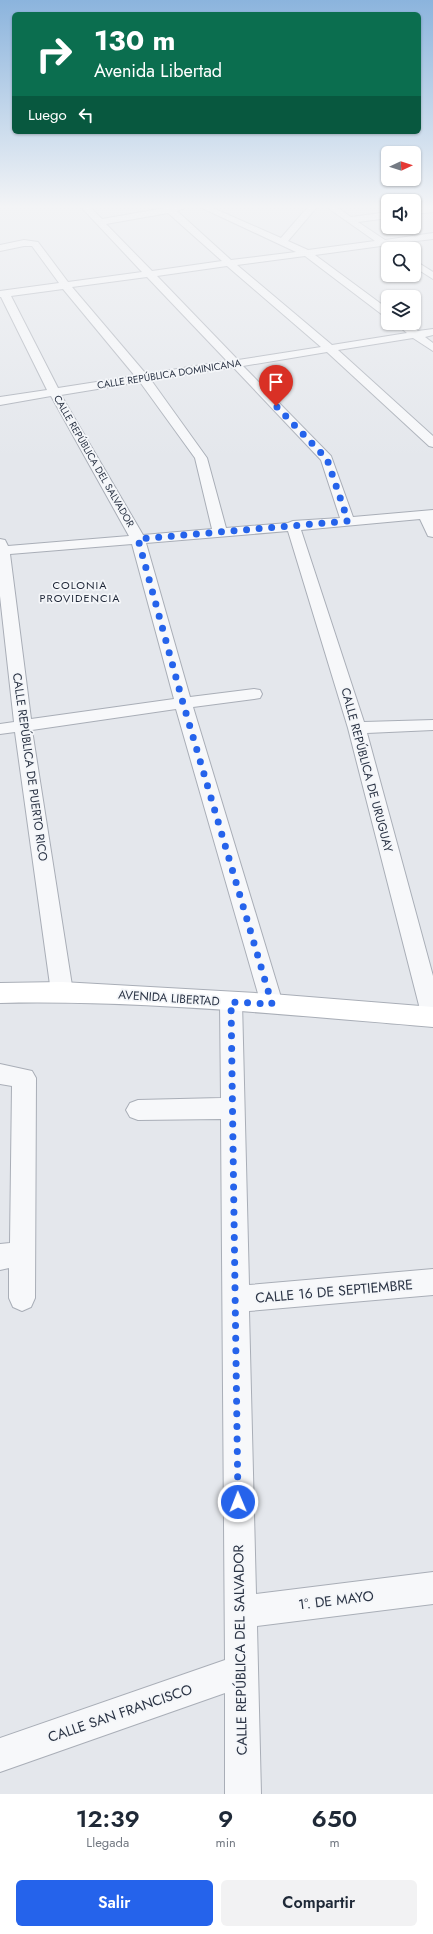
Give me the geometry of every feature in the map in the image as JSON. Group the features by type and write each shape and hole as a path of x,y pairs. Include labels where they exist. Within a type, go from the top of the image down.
{"street":[{"path":"3,294 19,292"},
{"path":"71,292 143,378 201,458 220,533"},
{"path":"165,292 327,459 348,521"},
{"path":"263,292 330,349 433,443"},
{"path":"358,292 381,309"},
{"name":"CALLE REPÚBLICA DEL SALVADOR","path":"3,294 54,392 138,539 183,703 272,1004"},
{"path":"409,330 433,348"},
{"name":"CALLE REPÚBLICA DOMINICANA","path":"0,401 433,332"},
{"path":"1,548 220,533 293,525 429,514 433,533"},
{"name":"CALLE REPÚBLICA DE URUGUAY","path":"293,525 357,728 433,1017"},
{"name":"CALLE REPÚBLICA DE PUERTO RICO","path":"1,548 23,726 62,992"},
{"path":"0,729 254,694"},
{"path":"357,728 433,725"},
{"name":"AVENIDA LIBERTAD","path":"0,993 62,992 272,1004 433,1017"},
{"name":"CALLE REPÚBLICA DEL SALVADOR","path":"231,1002 243,1794"},
{"path":"0,1074 24,1078 11,1255 22,1298"},
{"path":"138,1110 233,1108"},
{"name":"CALLE 16 DE SEPTIEMBRE","path":"235,1299 433,1282"},
{"name":"1°. DE MAYO","path":"240,1612 433,1588"},
{"name":"CALLE SAN FRANCISCO","path":"0,1755 241,1671"}],"district":[{"name":"COLONIA PROVIDENCIA","path":"80,591"}],"route":[{"path":"238,1502 231,1002 272,1004 183,703 138,539 348,521 327,459 276,406"}]}
